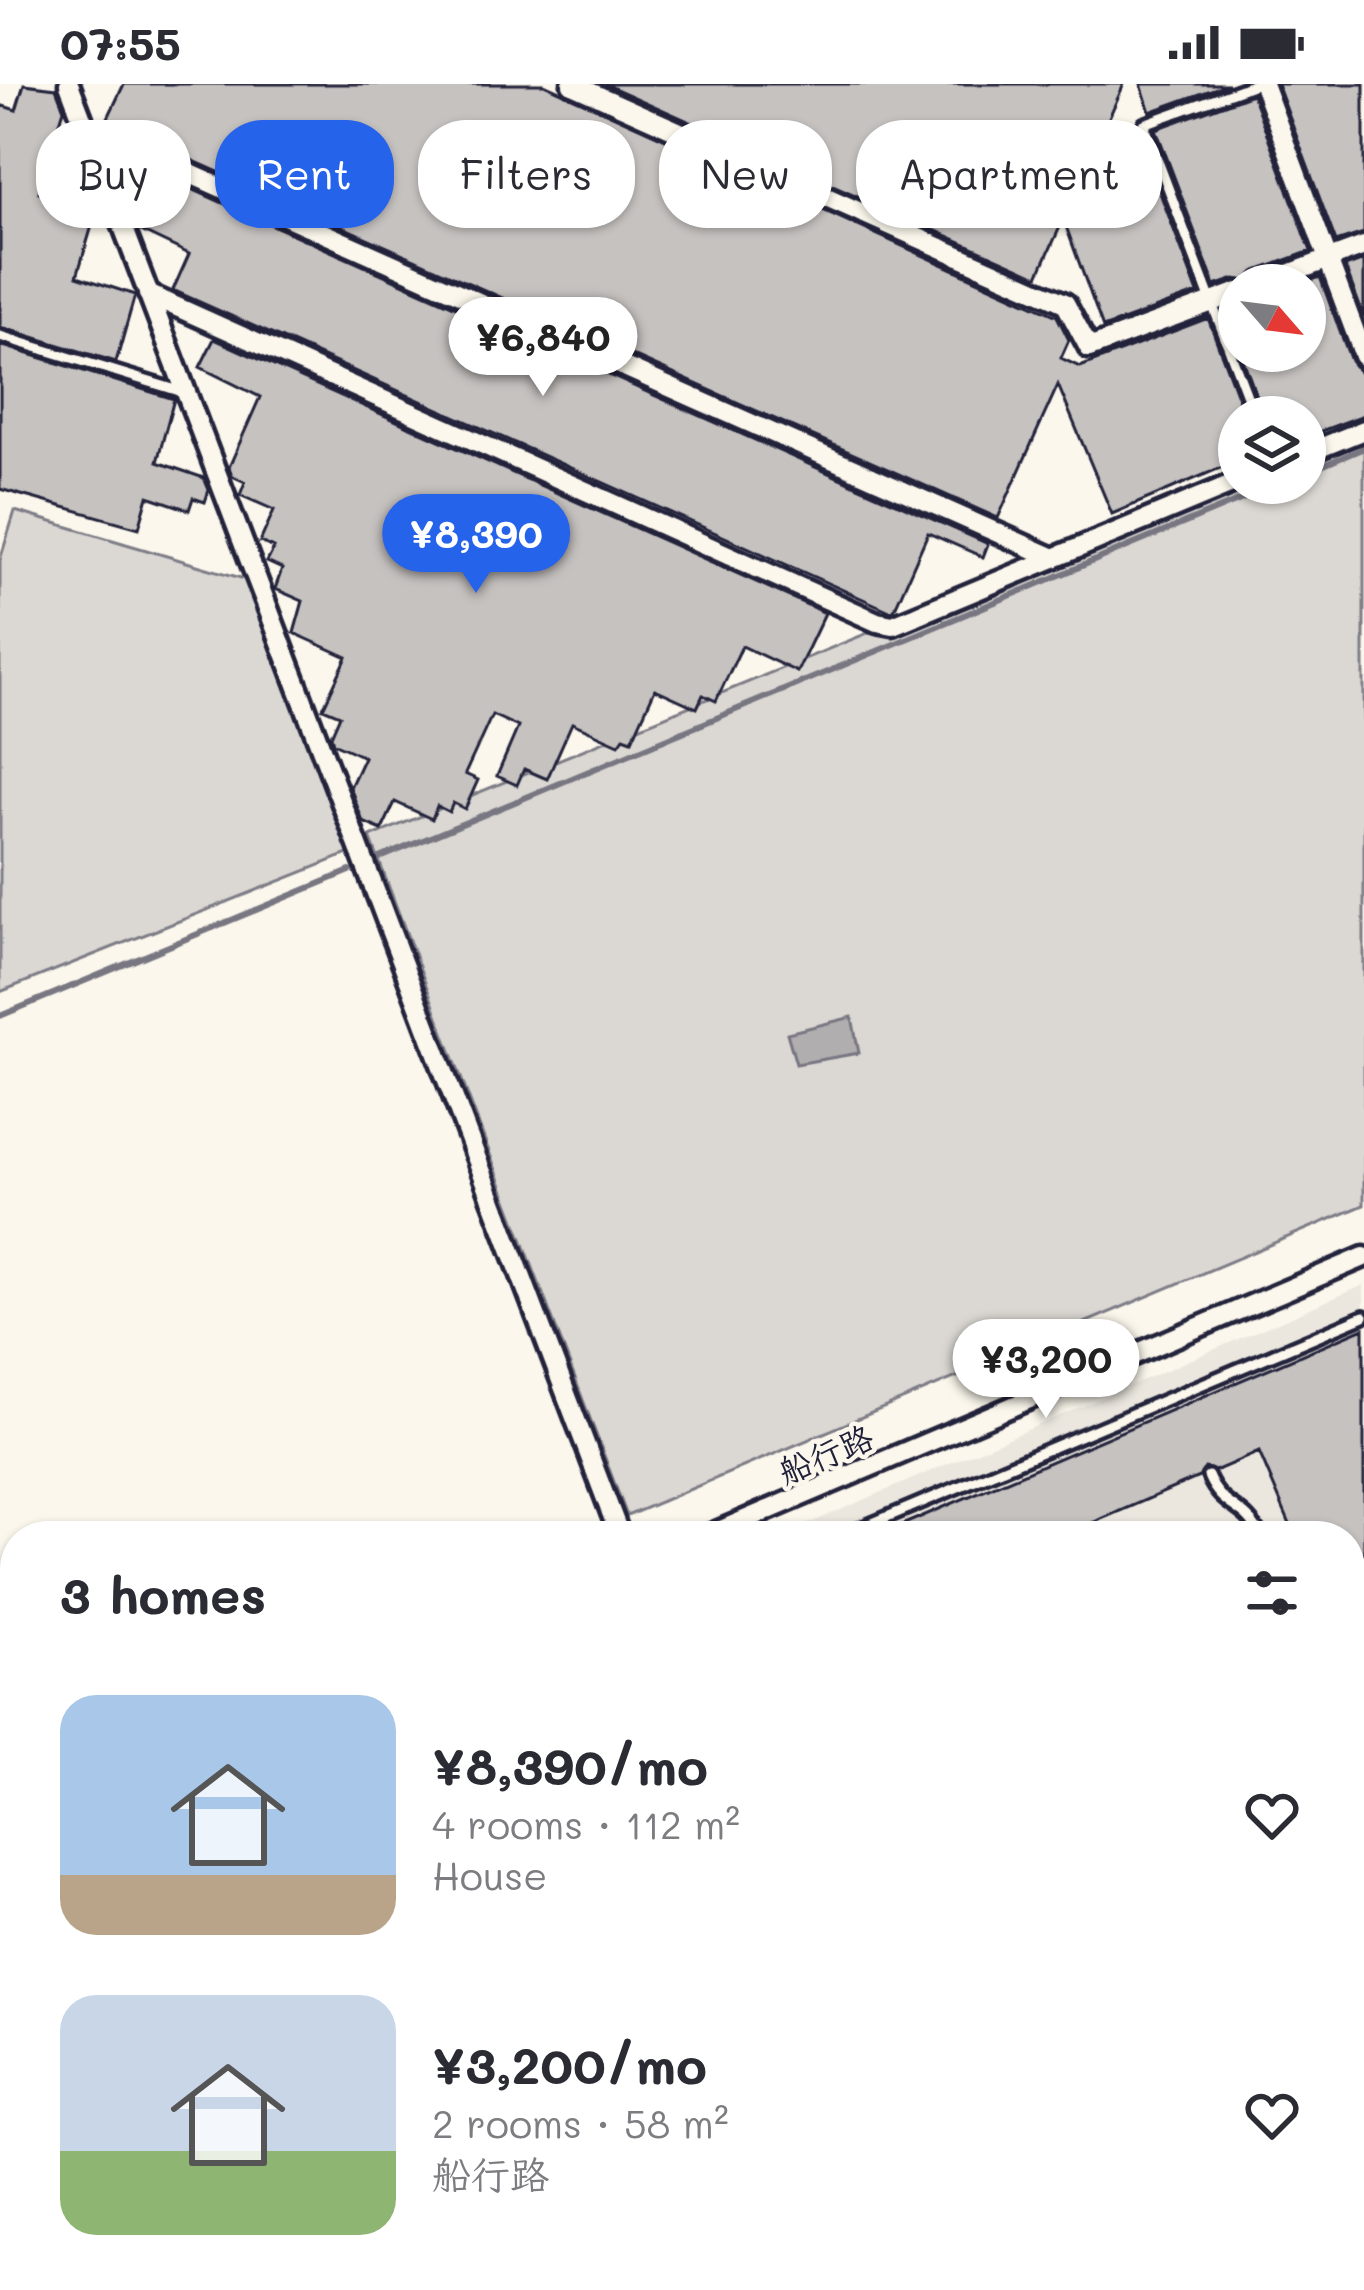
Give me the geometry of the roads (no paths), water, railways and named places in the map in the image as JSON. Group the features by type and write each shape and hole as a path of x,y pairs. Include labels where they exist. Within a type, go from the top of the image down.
{"street":[{"path":"69,84 82,120"},
{"path":"572,84 1065,303 1089,348 1218,300"},
{"path":"1259,84 1364,356"},
{"path":"191,174 1054,558"},
{"path":"123,228 614,1521"},
{"path":"1317,264 1364,246"},
{"path":"148,294 877,622 893,625 1218,491"},
{"path":"1326,445 1364,430"},
{"name":"船行路","path":"741,1521 1364,1257"}],"lane":[{"path":"1247,396 1144,124 1259,84"},
{"path":"0,336 186,393"},
{"path":"879,1521 1364,1316"},
{"path":"1208,1476 1221,1501 1253,1521"}],"waterway":[{"path":"1326,464 1364,448"},
{"path":"380,858 1231,504"},
{"path":"0,1016 350,871"}]}
